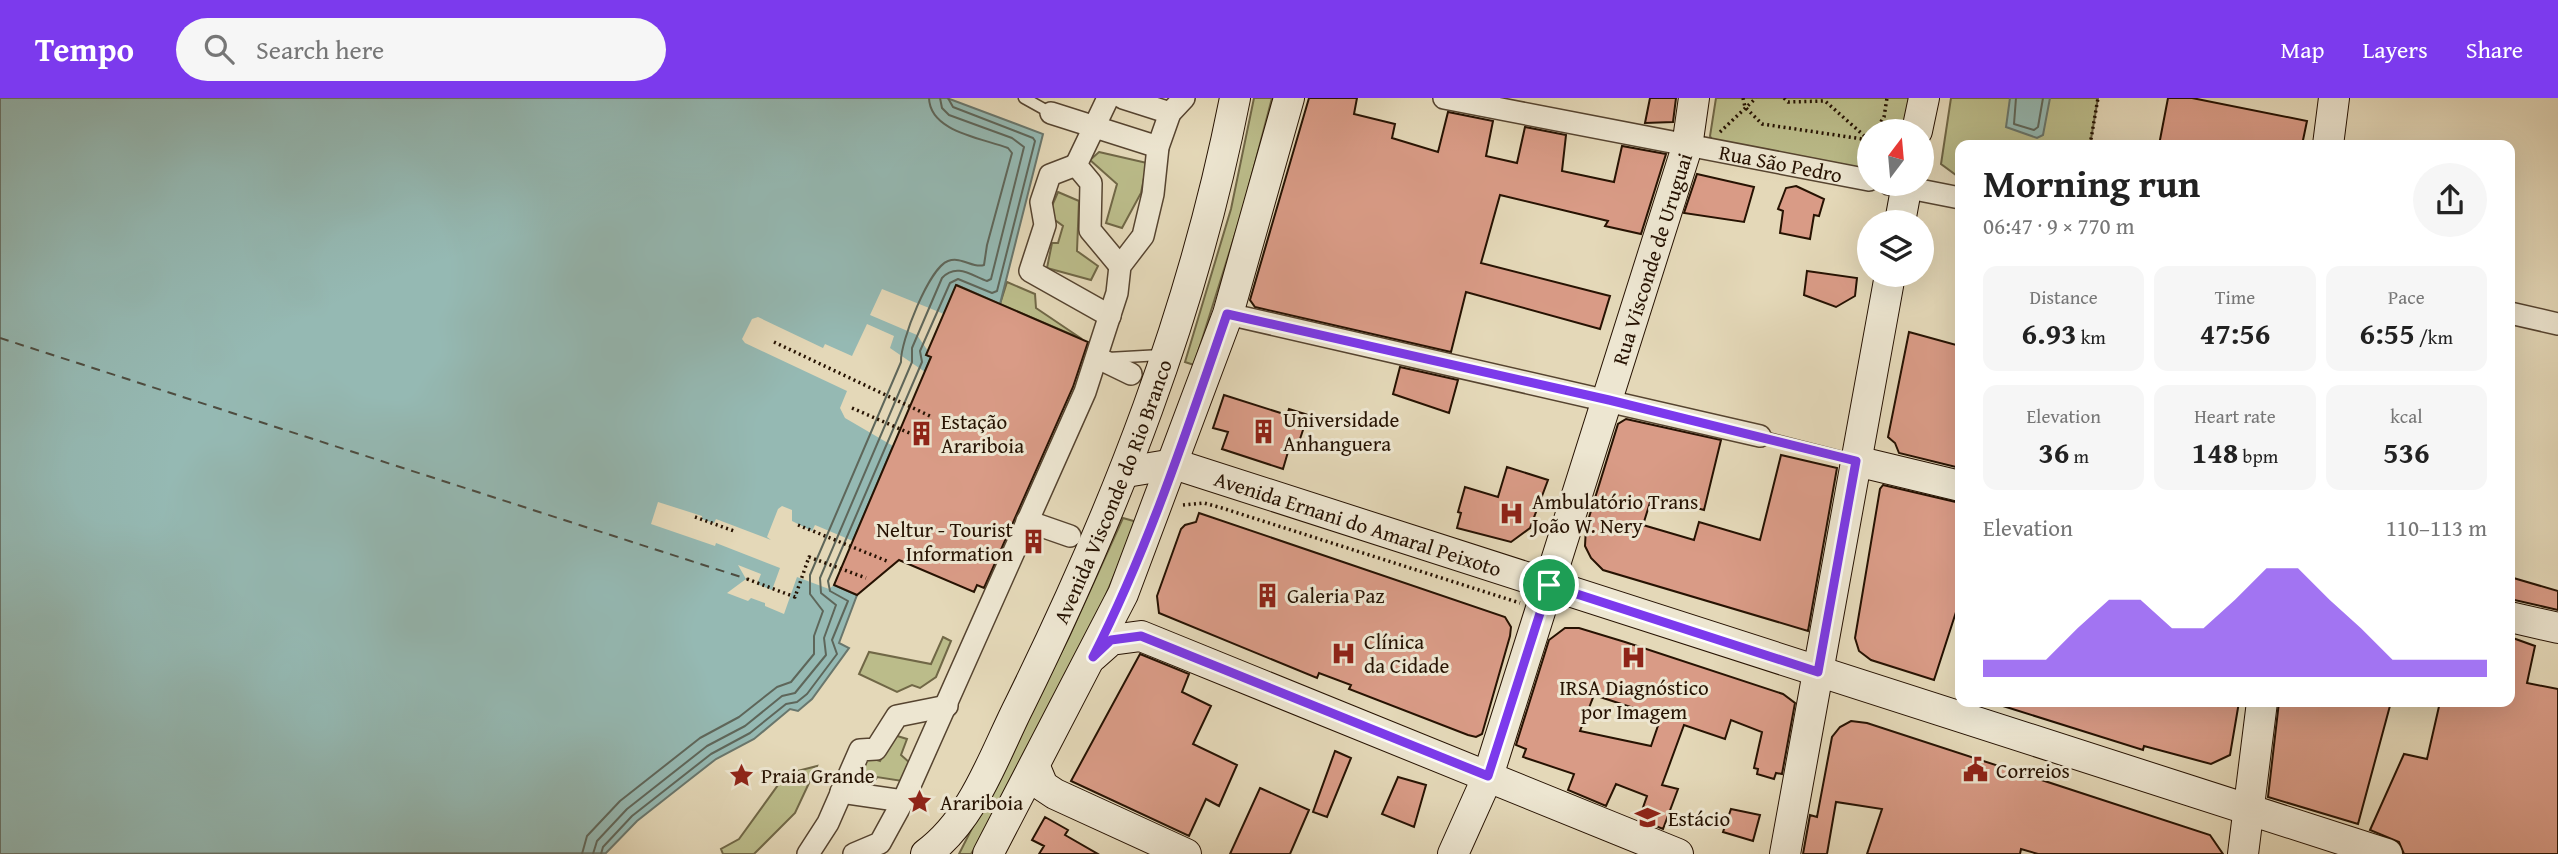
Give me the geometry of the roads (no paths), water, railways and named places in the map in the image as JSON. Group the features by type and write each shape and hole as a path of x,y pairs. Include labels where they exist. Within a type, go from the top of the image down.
{"main road":[{"name":"Avenida Visconde do Rio Branco","path":"926,854 962,818 1070,604 1126,472 1168,354 1218,178 1235,98"},
{"name":"Rua Visconde de Uruguai","path":"1453,854 1488,776 1609,400 1687,147 1694,98"},
{"path":"1920,119 1924,98"},
{"path":"2329,140 2334,98"},
{"path":"988,854 1093,657 1123,594 1174,464 1227,314 1287,101"},
{"path":"1785,854 1888,287"},
{"path":"1856,461 1955,485"},
{"name":"Avenida Ernani do Amaral Peixoto","path":"1126,472 1174,464 2387,854"},
{"path":"2515,618 2558,628"},
{"path":"1093,657 1111,640 1141,636 1488,776 1665,852"},
{"path":"2243,854 2261,707"},
{"path":"1035,767 1043,786 1055,794 1186,854"}],"street":[{"path":"1108,98 1076,165 1050,175 1041,202 1045,225 1030,271 1110,316"},
{"path":"854,854 880,842 903,801 1068,433 1093,356 1110,316 1120,266 1143,236 1153,194 1158,147 1177,105 1123,98"},
{"name":"Rua São Pedro","path":"1444,98 1857,178"},
{"path":"1051,113 1158,147"},
{"path":"1076,165 1091,183 1090,230 1120,266"},
{"path":"1934,192 1955,197"},
{"path":"1227,314 1760,436"},
{"path":"2515,314 2558,324"},
{"path":"1093,356 1131,374"},
{"path":"1027,521 1070,536"},
{"path":"808,854 828,823 860,750 876,749 897,716 947,706"},
{"path":"841,792 903,801"}],"lane":[{"path":"1024,98 1051,113"},
{"path":"1093,356 1168,354"},
{"path":"1760,436 1856,461"},
{"path":"948,854 962,818"}],"water":[{"path":"0,98 947,98 1043,134 1000,304 957,285 927,355 931,357 834,585 857,595 839,643 849,648 812,699 798,711 790,709 754,739 716,759 637,821 606,853 0,854"},
{"path":"2010,98 2050,98 2043,135 2037,138 2006,127"}],"place":[{"name":"Universidade Anhanguera","path":"1263,431"},
{"name":"Estação Arariboia","path":"921,433"},
{"name":"Ambulatório Trans João W. Nery","path":"1512,513"},
{"name":"Neltur - Tourist Information","path":"1033,541"},
{"name":"Galeria Paz","path":"1267,595"},
{"name":"Clínica da Cidade","path":"1344,653"},
{"name":"IRSA Diagnóstico por Imagem","path":"1634,658"},
{"name":"Correios","path":"1976,770"},
{"name":"Praia Grande","path":"741,775"},
{"name":"Arariboia","path":"920,802"},
{"name":"Estácio","path":"1648,818"}]}
